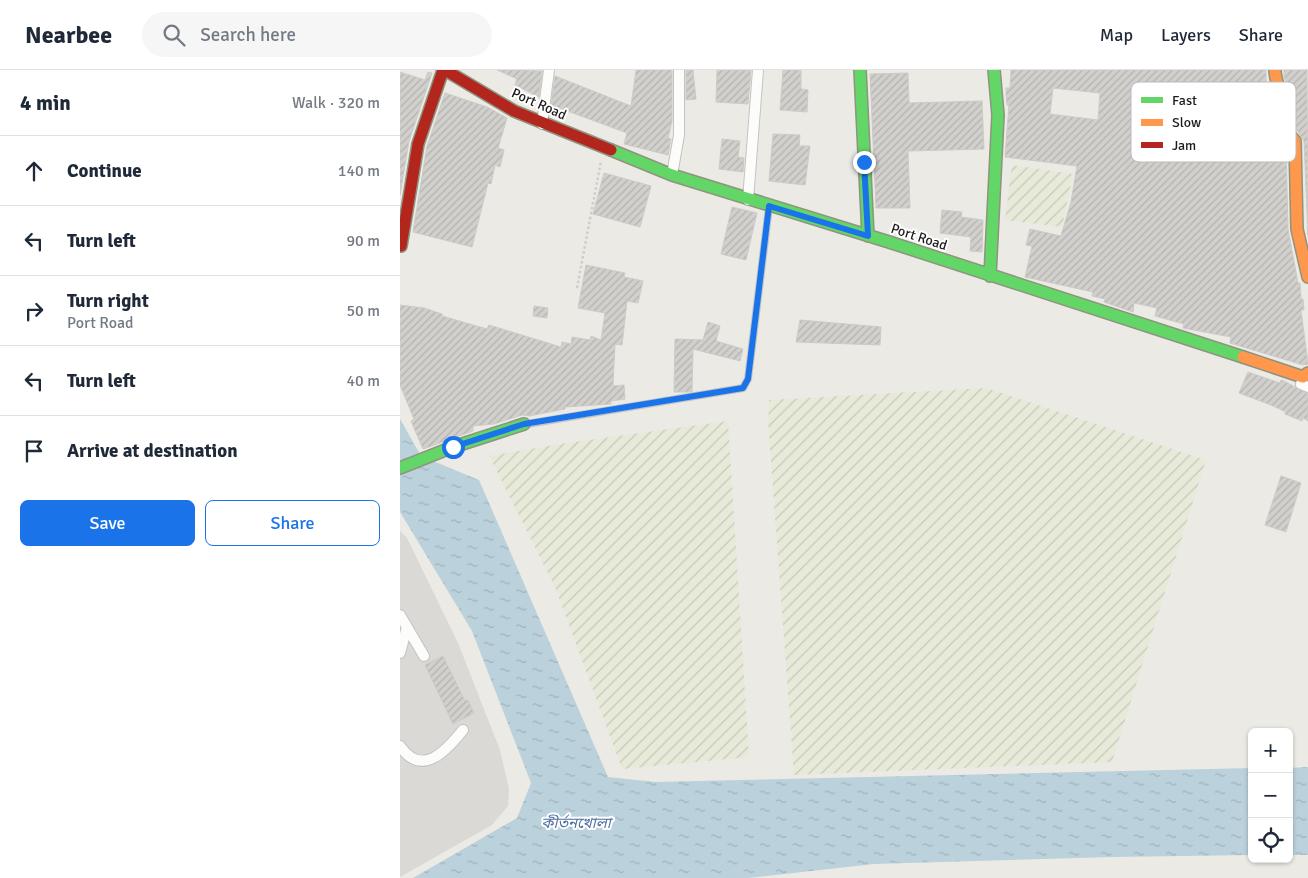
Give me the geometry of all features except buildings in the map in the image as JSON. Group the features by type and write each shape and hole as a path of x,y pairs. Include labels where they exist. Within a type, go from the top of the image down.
{"main road":[{"name":"Port Road","path":"444,70 511,109 542,124 604,147 672,176 868,236 1306,379"},
{"path":"402,246 418,144 444,70"},
{"path":"860,70 868,236"},
{"path":"990,276 998,116 994,70"},
{"path":"1296,146 1297,229 1308,276"},
{"path":"400,468 453,447 524,424"}],"street":[{"path":"542,124 550,70"},
{"path":"672,176 679,135 679,70"},
{"path":"748,200 758,70"},
{"path":"400,615 424,656"},
{"path":"400,653 408,628"},
{"path":"400,746 406,754 419,761 433,760 448,749 463,730"}],"lane":[{"path":"524,424 743,388 748,379 769,206"}],"path":[{"path":"578,288 604,147"}],"shaded area":[{"path":"400,531 407,538 458,643 500,750 509,789 508,806 492,825 400,877"}],"green space":[{"path":"1012,165 1073,174 1062,227 1005,220"},
{"path":"986,388 1206,460 1112,762 794,775 768,421 769,400"},
{"path":"728,421 749,757 622,769 555,587 489,456 560,444"}],"water":[{"name":"কীর্তনখোলা","path":"400,419 421,456 479,480 608,777 655,782 1248,768 1248,855 874,864 748,878 413,878 517,818 531,783 472,631 400,512"},
{"path":"1308,767 1308,855 1293,855 1293,768"}],"traffic: fast":[{"path":"860,70 868,236"},
{"path":"990,276 998,115 994,70"},
{"path":"611,150 672,175 889,242 1243,357"},
{"path":"400,468 453,447 524,424"}],"traffic: slow":[{"path":"1275,70 1277,82"},
{"path":"1295,162 1297,229 1308,277"},
{"path":"1243,357 1303,377 1308,373"}],"traffic: jam":[{"path":"401,246 418,144 443,70"},
{"path":"445,70 514,111 611,150"}],"route":[{"path":"453,447 524,424 743,388 748,379 769,206 868,236 864,162"}]}
